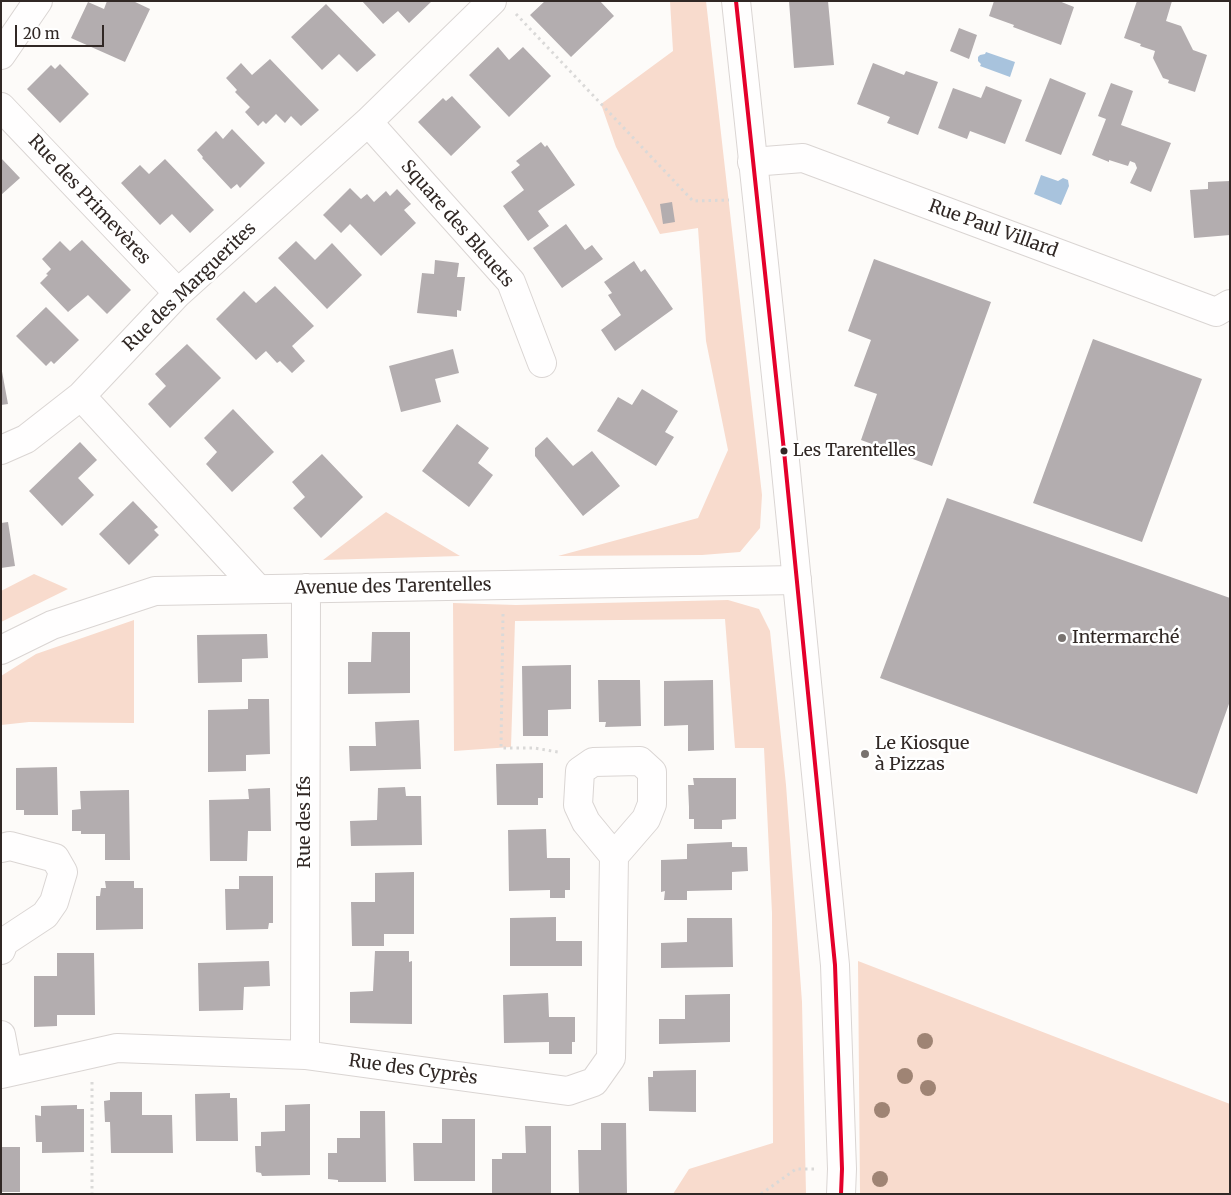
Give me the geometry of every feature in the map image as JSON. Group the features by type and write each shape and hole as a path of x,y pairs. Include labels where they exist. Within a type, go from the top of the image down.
{"street":[{"path":"1,55 38,1"},
{"path":"736,1 797,580 835,965 842,1181"},
{"name":"Rue des Marguerites","path":"1,450 26,439 81,396 178,294 501,5"},
{"name":"Rue des Primevères","path":"1,107 178,294"},
{"name":"Square des Bleuets","path":"368,122 511,282 542,363"},
{"name":"Rue Paul Villard","path":"752,162 803,158 1216,312 1230,304"},
{"path":"81,396 258,588"},
{"name":"Avenue des Tarentelles","path":"1,650 52,625 155,591 797,580"},
{"name":"Rue des Ifs","path":"305,1056 306,588"},
{"path":"640,761 652,772 652,804 646,819 614,856 586,822 578,805 580,771 594,762 640,761"},
{"path":"1,848 10,846 55,858 64,872 54,902 45,915 2,943"},
{"name":"Rue des Cyprès","path":"5,1073 117,1048 305,1056 568,1091 594,1082 611,1058 614,856"},
{"path":"1,1035 5,1073"}],"path":[{"path":"501,5 693,201 756,199"},
{"path":"503,585 501,748 534,748 558,752 580,771"},
{"path":"92,1053 92,1194"},
{"path":"761,1194 796,1169 842,1181"}],"shaded area":[{"path":"670,1 706,1 762,495 760,528 740,552 702,555 558,556 698,518 728,450 706,341 698,228 660,234 616,147 601,104 673,51"},
{"path":"386,512 460,556 323,560"},
{"path":"34,574 68,589 1,622 1,591"},
{"path":"728,600 759,609 770,631 786,785 802,1002 806,1194 673,1194 689,1169 773,1143 772,913 764,748 735,748 725,619 515,621 511,747 454,751 453,603 516,605"},
{"path":"134,620 134,723 29,722 1,725 1,676 36,654"},
{"path":"858,961 1230,1104 1230,1194 860,1194"}],"water":[{"path":"986,52 1015,62 1010,77 980,66 978,57"},
{"path":"1041,175 1058,181 1063,178 1068,180 1069,186 1061,205 1034,194"}],"building":[{"path":"107,1 133,1 150,9 125,62 71,38 88,2 104,9"},
{"path":"362,1 432,1 409,23 398,11 383,24"},
{"path":"545,1 600,1 614,16 571,57 530,15"},
{"path":"789,1 828,1 834,65 794,68"},
{"path":"994,1 1059,1 1074,7 1061,45 989,16"},
{"path":"1137,1 1172,1 1166,21 1181,26 1193,50 1207,55 1195,92 1168,83 1169,80 1163,78 1153,58 1155,51 1124,38"},
{"path":"326,4 376,55 357,72 339,54 322,70 291,37"},
{"path":"959,28 977,35 969,59 950,51"},
{"path":"498,47 509,60 523,47 551,76 509,117 469,75"},
{"path":"270,59 319,110 301,126 291,116 285,123 276,114 266,124 263,121 258,126 245,112 250,107 235,92 237,90 226,78 241,63 252,75"},
{"path":"873,63 904,75 906,71 938,82 918,135 887,123 890,117 857,104"},
{"path":"60,64 89,94 60,123 27,89 51,65 55,69"},
{"path":"1050,78 1086,93 1061,155 1025,141"},
{"path":"1111,83 1133,91 1121,125 1171,143 1151,192 1130,183 1137,168 1135,163 1130,161 1128,166 1109,160 1109,162 1092,155 1106,119 1098,116"},
{"path":"986,86 1022,100 1005,144 970,131 967,139 938,128 953,88 981,98"},
{"path":"452,96 481,127 451,156 418,122 443,98 446,101"},
{"path":"232,129 265,163 240,188 237,184 231,189 197,150 216,131 223,139"},
{"path":"541,142 545,147 547,145 575,185 538,211 549,226 528,241 503,206 524,190 511,172 520,165 516,161"},
{"path":"1,158 20,178 1,195"},
{"path":"165,159 214,210 190,233 172,214 160,225 121,183 140,165 149,174"},
{"path":"1230,181 1230,235 1194,238 1190,190 1208,189 1208,182"},
{"path":"350,188 361,199 367,194 374,202 386,191 390,196 397,189 411,204 404,210 416,223 381,256 350,224 341,233 323,215"},
{"path":"672,202 675,222 663,224 660,204"},
{"path":"566,224 585,250 592,245 603,259 562,288 533,248"},
{"path":"82,240 131,290 107,314 88,295 68,312 40,283 51,269 42,259 60,241 70,251"},
{"path":"296,241 315,260 332,243 362,275 327,309 278,258"},
{"path":"874,259 991,302 932,466 861,440 877,394 854,386 871,340 848,331"},
{"path":"435,260 459,263 457,277 465,277 461,311 457,310 457,317 417,313 422,273 434,274"},
{"path":"634,261 641,272 645,269 673,309 615,351 601,330 621,315 608,295 612,293 604,282"},
{"path":"275,286 314,326 292,346 305,361 292,373 280,361 277,363 266,351 256,360 216,319 244,291 256,303"},
{"path":"46,307 79,340 54,364 51,361 46,366 16,336"},
{"path":"1093,339 1202,379 1142,542 1033,503"},
{"path":"187,344 221,378 170,428 148,404 166,386 155,374"},
{"path":"453,349 459,373 435,379 441,402 401,412 389,366"},
{"path":"1,366 8,404 1,405"},
{"path":"642,389 678,411 665,432 674,437 656,466 597,431 618,397 632,405"},
{"path":"233,409 274,452 232,492 206,464 217,452 204,438"},
{"path":"457,424 489,448 478,463 493,475 469,507 422,471"},
{"path":"547,437 573,466 592,451 620,486 583,516 535,456 535,448"},
{"path":"80,442 97,460 78,478 94,495 62,526 29,491"},
{"path":"322,454 363,497 321,538 293,508 305,497 292,482"},
{"name":"Intermarché","path":"947,498 1230,598 1230,701 1197,794 880,678"},
{"path":"133,501 158,527 154,530 159,535 129,565 99,534"},
{"path":"8,522 15,566 1,568 1,523"},
{"path":"372,632 410,632 410,693 348,694 348,662 371,662"},
{"path":"267,634 268,658 242,659 242,682 198,683 197,635"},
{"path":"571,665 571,709 548,710 548,736 523,736 522,666"},
{"path":"598,680 640,680 641,726 605,727 606,722 599,722"},
{"path":"713,680 714,750 688,751 688,725 664,726 664,681"},
{"path":"248,699 269,699 270,754 246,755 246,771 208,772 208,710 248,709"},
{"path":"419,720 421,769 350,771 349,746 376,746 375,722"},
{"path":"543,763 543,798 538,798 538,805 497,805 496,764"},
{"path":"57,767 58,815 24,815 24,810 16,810 16,768"},
{"path":"693,778 736,778 736,819 722,820 722,829 694,829 694,819 689,819 688,785 694,785"},
{"path":"405,787 406,796 421,796 422,845 351,846 350,821 377,820 378,788"},
{"path":"270,788 271,831 248,831 247,861 210,861 209,800 249,799 248,789"},
{"path":"129,790 130,860 105,860 105,834 81,834 81,831 72,831 72,810 81,809 80,791"},
{"path":"546,829 547,858 570,858 570,890 565,890 565,898 550,898 550,890 509,891 508,830"},
{"path":"732,842 732,847 747,847 748,871 732,872 732,890 687,891 687,900 664,900 665,891 661,892 661,860 687,859 687,844"},
{"path":"414,872 414,934 384,934 384,946 352,946 351,902 375,902 375,873"},
{"path":"239,876 273,876 273,923 269,923 268,929 226,930 225,889 239,889"},
{"path":"105,881 134,881 134,888 143,888 143,929 96,930 96,896 100,896 101,888 106,888"},
{"path":"556,917 556,941 582,941 582,966 510,966 510,918"},
{"path":"687,918 732,918 733,967 661,968 661,943 687,942"},
{"path":"375,951 409,951 409,962 412,961 412,1024 350,1023 350,992 373,991"},
{"path":"57,953 94,953 95,1015 57,1015 57,1026 34,1027 34,976 57,976"},
{"path":"269,961 270,986 244,987 243,1010 199,1011 198,963"},
{"path":"548,993 549,1017 575,1017 575,1042 572,1042 572,1054 549,1054 549,1042 504,1043 503,995"},
{"path":"730,994 730,1042 659,1044 659,1019 685,1019 685,995"},
{"path":"696,1070 696,1112 649,1111 648,1077 653,1077 653,1071"},
{"path":"110,1092 142,1092 142,1115 172,1115 173,1153 111,1153 110,1122 105,1122 104,1101 110,1100"},
{"path":"230,1093 230,1098 237,1098 238,1141 196,1141 195,1094"},
{"path":"310,1104 310,1175 262,1176 261,1173 256,1172 255,1146 261,1146 261,1132 285,1131 285,1105"},
{"path":"77,1105 77,1109 84,1109 84,1152 42,1153 42,1142 36,1142 35,1115 41,1116 41,1106"},
{"path":"360,1111 385,1111 386,1182 338,1182 338,1180 328,1179 328,1153 337,1153 337,1138 360,1138"},
{"path":"442,1119 475,1119 475,1181 414,1181 413,1143 442,1143"},
{"path":"601,1123 626,1123 627,1194 579,1194 578,1150 601,1150"},
{"path":"525,1126 551,1126 551,1194 492,1193 492,1159 502,1159 502,1153 526,1153"},
{"path":"1,1147 20,1147 20,1192 1,1192"}],"transit line":[{"path":"736,1 784,451 835,965 842,1169 841,1194"}],"place":[{"name":"Les Tarentelles","path":"784,451"},
{"name":"Intermarché","path":"1062,638"},
{"name":"Le Kiosque à Pizzas","path":"865,754"}]}
